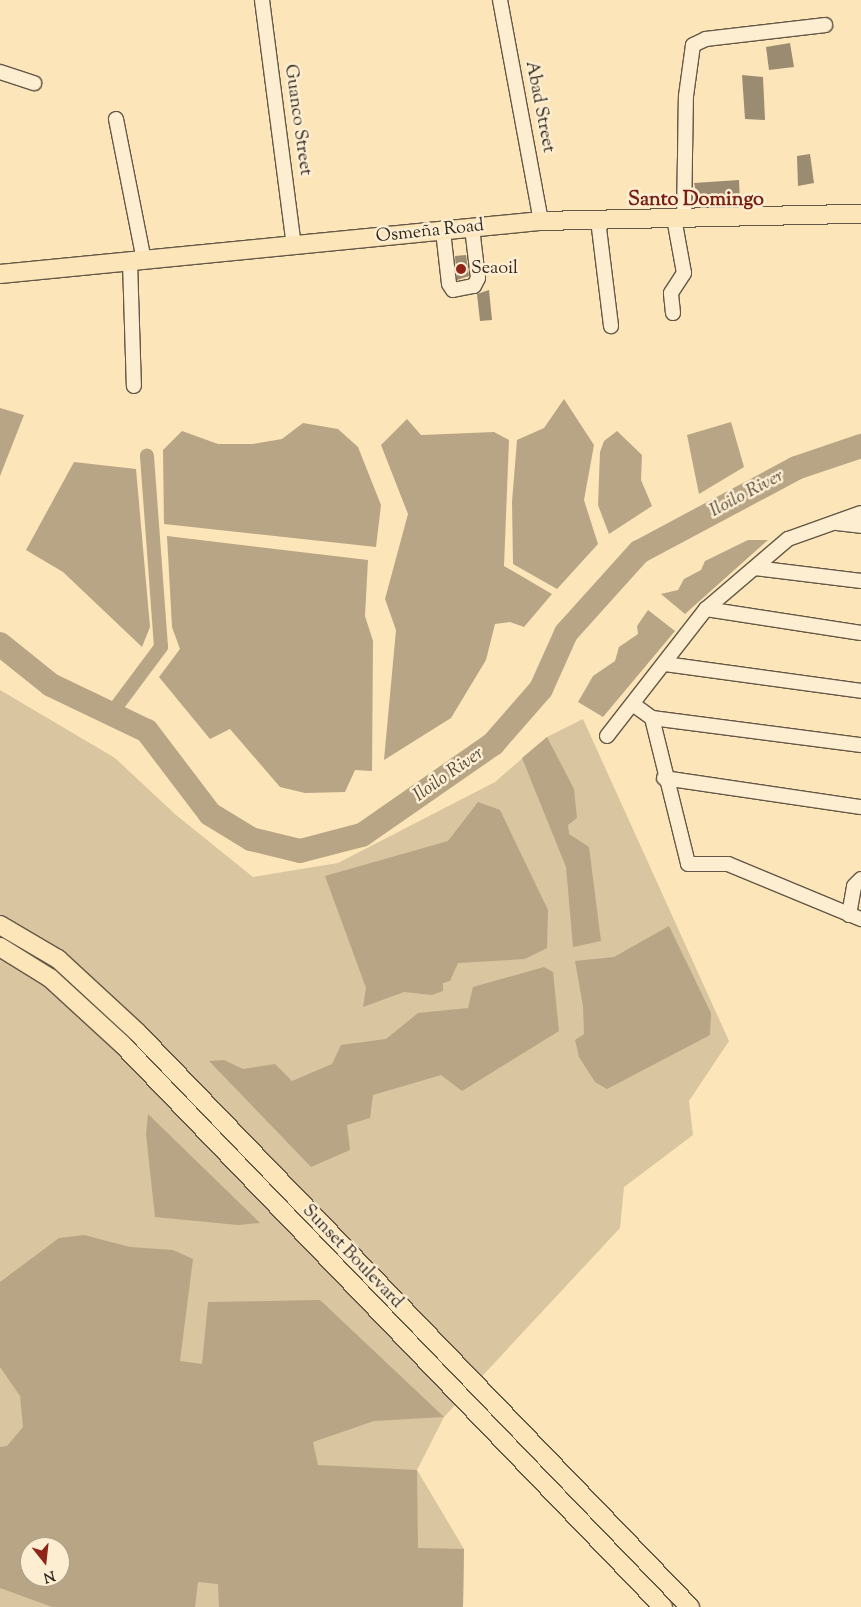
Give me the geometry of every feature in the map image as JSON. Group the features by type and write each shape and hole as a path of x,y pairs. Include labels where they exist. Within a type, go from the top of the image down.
{"main road":[{"name":"Osmeña Road","path":"0,274 541,221 861,214"},
{"name":"Sunset Boulevard","path":"0,924 58,959 170,1067 690,1607"},
{"name":"Sunset Boulevard","path":"0,947 50,978 156,1080 663,1607"},
{"path":"156,1080 170,1067"}],"street":[{"name":"Guanco Street","path":"262,0 294,245"},
{"name":"Abad Street","path":"500,0 541,221"},
{"path":"673,313 671,293 684,273 679,218 686,96 693,46 706,39 825,25"},
{"path":"0,72 34,83"},
{"path":"116,119 137,261 134,386"},
{"path":"598,220 611,326"},
{"path":"443,231 449,284 453,290 477,283 472,228"},
{"path":"607,736 634,706 706,609 788,539 861,513"},
{"path":"832,522 861,526"},
{"path":"755,568 861,581"},
{"path":"706,609 861,633"},
{"path":"664,664 861,691"},
{"path":"634,706 652,718 861,745"},
{"path":"652,718 664,778 690,866 728,864 855,917 854,886 861,878"},
{"path":"664,778 861,807"}],"shaded area":[{"path":"564,399 594,445 584,500 598,544 557,589 513,564 512,502 517,440 544,428"},
{"path":"0,408 24,415 0,476"},
{"path":"407,419 421,435 494,432 509,440 504,566 552,594 524,627 510,622 495,624 486,660 451,718 384,760 396,630 385,599 408,514 381,445"},
{"path":"731,422 744,467 699,494 687,435"},
{"path":"303,423 338,429 358,447 381,505 376,547 164,524 163,450 182,431 218,444 253,444 282,439"},
{"path":"617,431 642,455 641,480 652,506 609,534 598,505 600,452 604,441"},
{"path":"74,462 136,469 150,627 142,647 63,572 26,550"},
{"path":"167,536 368,560 365,616 373,641 372,771 355,770 345,792 305,793 280,787 230,729 210,739 159,677 180,649 172,627"},
{"path":"748,540 768,540 685,614 661,594 678,590 684,579 701,570 705,561"},
{"path":"648,610 675,631 603,717 578,702 593,676 615,661 619,647 638,634 637,626"},
{"path":"0,690 115,758 176,815 253,877 338,863 495,782 547,737 583,719 729,1041 689,1101 693,1135 624,1187 620,1228 444,1417 417,1470 464,1549 463,1607 0,1607"},
{"path":"547,737 574,789 577,818 568,825 569,834 589,847 601,941 573,947 566,867 522,758"},
{"path":"478,802 500,810 548,910 547,948 525,959 458,963 450,981 443,983 443,991 432,995 404,992 363,1007 366,988 325,876 448,841"},
{"path":"669,926 711,1013 710,1035 607,1089 595,1082 579,1057 575,1040 584,1034 583,1006 575,961 614,957"},
{"path":"544,967 553,972 559,1031 462,1091 441,1075 373,1095 370,1118 347,1125 350,1150 311,1167 209,1061 224,1060 243,1069 275,1064 292,1081 332,1064 341,1045 386,1039 418,1013 468,1008 473,987"},
{"path":"148,1114 260,1223 238,1225 155,1217 146,1134"},
{"path":"84,1235 130,1247 173,1250 193,1259 180,1361 202,1364 208,1302 320,1300 444,1417 374,1421 313,1442 318,1465 417,1470 418,1548 464,1549 463,1607 219,1607 218,1584 198,1582 195,1607 52,1607 0,1588 0,1447 7,1446 23,1427 20,1396 0,1367 0,1282 59,1238"}],"building":[{"path":"790,43 794,67 769,70 766,47"},
{"path":"742,75 763,77 765,120 745,119"},
{"path":"810,154 814,183 798,186 797,156"},
{"path":"739,180 740,203 699,205 694,183"},
{"path":"466,255 469,276 457,280 455,256"},
{"path":"489,290 492,320 480,321 477,294"}],"waterway":[{"name":"Iloilo River","path":"0,644 51,685 147,731 210,814 251,839 300,851 362,835 493,744 541,689 566,633 639,552 796,468 861,446"},
{"path":"111,714 161,647 147,456"}],"place":[{"name":"Seaoil","path":"461,269"}],"district":[{"name":"Santo Domingo","path":"696,200"}]}
